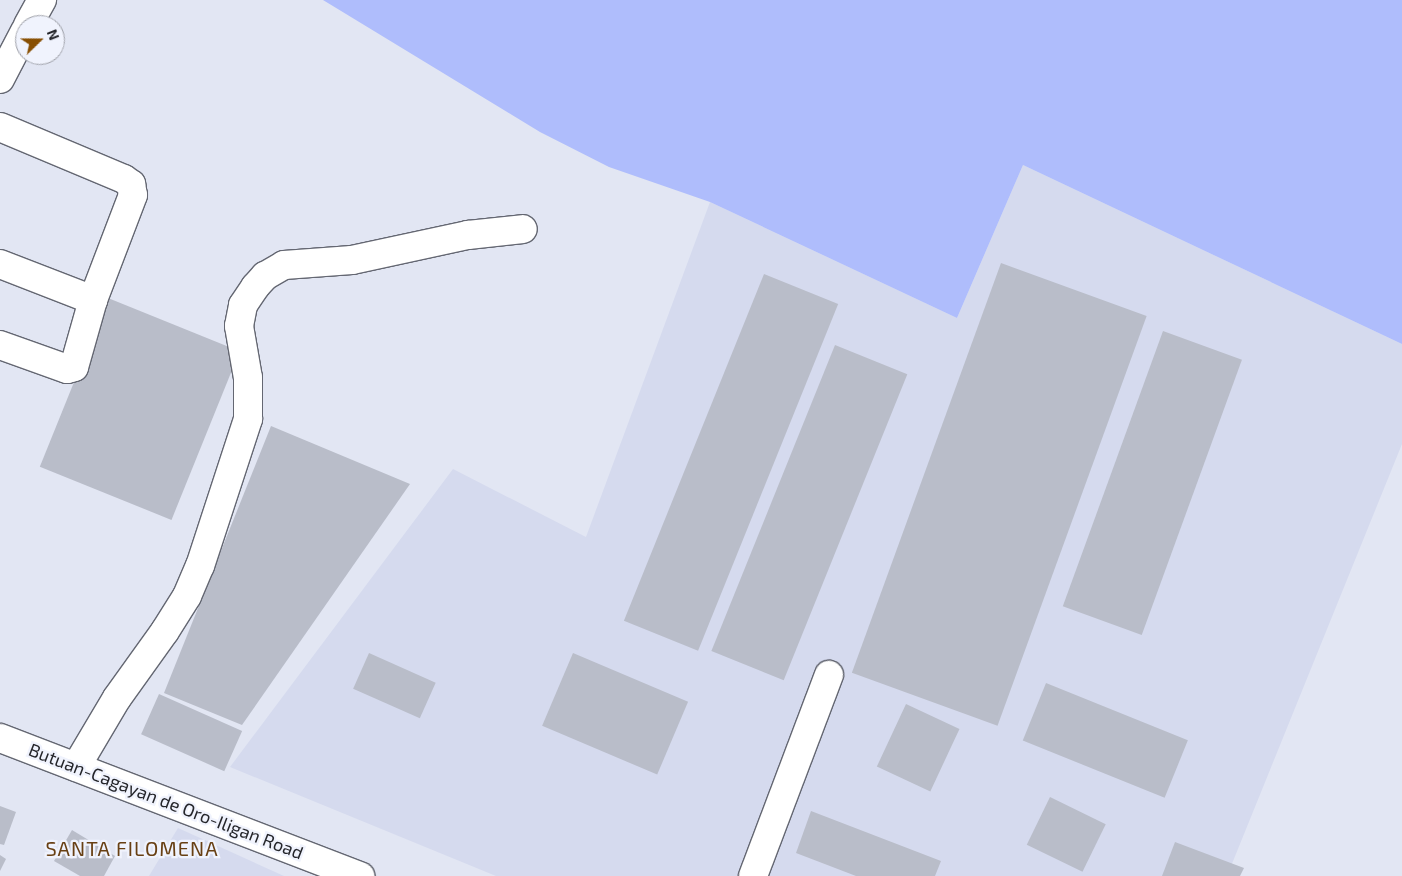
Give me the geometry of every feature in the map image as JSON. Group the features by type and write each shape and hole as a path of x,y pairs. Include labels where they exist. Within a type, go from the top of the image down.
{"main road":[{"path":"34,15 42,0"},
{"path":"0,79 15,50"},
{"path":"0,127 131,184 133,195 93,300 76,362 70,369 0,345"},
{"path":"76,767 117,698 165,631 187,596 200,566 248,419 248,378 239,326 243,305 264,276 284,265 352,260 468,235 523,228"},
{"path":"0,264 93,300"},
{"path":"754,876 829,676"},
{"name":"Butuan-Cagayan de Oro-Iligan Road","path":"0,738 360,876"}],"shaded area":[{"path":"1023,165 1402,344 1402,444 1227,876 496,876 230,767 453,469 586,537 710,202 957,318"},
{"path":"178,828 284,876 149,876"}],"water":[{"path":"323,0 1402,0 1402,344 1023,165 957,318 710,202 609,167 540,132"}],"building":[{"path":"1001,263 1147,316 998,726 852,673"},
{"path":"764,274 838,304 698,651 624,621"},
{"path":"108,298 240,351 171,520 40,467"},
{"path":"1163,331 1242,360 1142,635 1063,606"},
{"path":"835,345 907,374 784,680 711,651"},
{"path":"271,426 410,484 242,725 164,693"},
{"path":"369,653 436,683 420,718 353,689"},
{"path":"573,653 688,702 657,775 542,726"},
{"path":"1046,683 1188,740 1165,798 1023,740"},
{"path":"159,694 242,731 224,771 141,734"},
{"path":"906,704 959,729 930,791 877,767"},
{"path":"1050,797 1106,824 1082,872 1027,845"},
{"path":"0,806 16,812 4,845 0,844"},
{"path":"811,811 941,861 935,876 856,876 796,853"},
{"path":"72,830 115,856 104,876 80,876 54,861"},
{"path":"1175,842 1244,868 1240,876 1162,876"},
{"path":"0,855 6,859 0,871"}],"district":[{"name":"SANTA FILOMENA","path":"132,848"}]}
